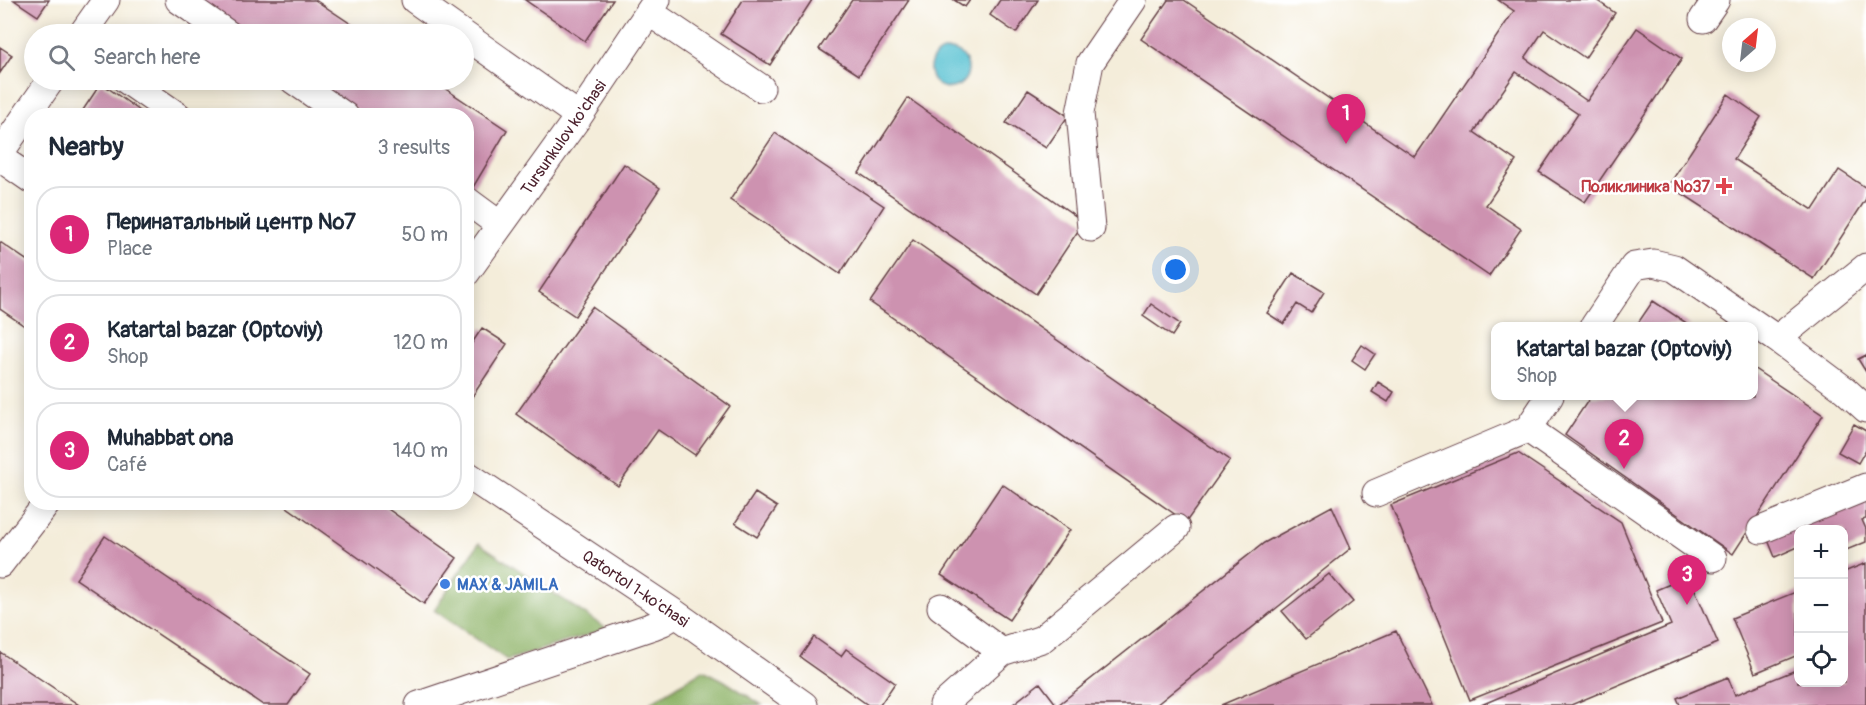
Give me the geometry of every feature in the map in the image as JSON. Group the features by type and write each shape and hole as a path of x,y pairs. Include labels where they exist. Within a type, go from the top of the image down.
{"street":[{"path":"89,24 106,0"},
{"path":"179,0 214,24"},
{"path":"414,0 448,24"},
{"path":"1091,228 1080,113 1090,63 1133,0"},
{"path":"653,6 761,88"},
{"name":"Tursunkulov ko'chasi","path":"474,262 579,116 653,6"},
{"path":"474,42 579,116"},
{"path":"31,108 44,90"},
{"path":"140,90 166,108"},
{"path":"307,90 333,108"},
{"path":"0,153 24,119"},
{"path":"0,158 24,174"},
{"path":"474,206 500,225"},
{"path":"1597,322 1634,266 1653,262 1674,268 1752,322"},
{"path":"1777,339 1866,267"},
{"path":"1758,326 1845,390 1866,409"},
{"path":"1376,494 1528,429 1547,400"},
{"path":"1528,429 1713,558"},
{"name":"Qatortol 1-ko'chasi","path":"474,479 676,614 804,705"},
{"path":"1761,530 1866,487"},
{"path":"0,564 42,510"},
{"path":"943,705 1002,651 1042,639 1176,528"},
{"path":"942,607 1002,651"},
{"path":"419,705 653,626 676,614"}],"green space":[{"path":"479,543 607,629 507,660 434,610"},
{"path":"703,670 762,705 652,705 651,702"}],"water":[{"path":"949,50 963,55 968,69 963,83 949,88 935,83 930,69 935,55"}],"building":[{"path":"14,0 49,0 38,16"},
{"path":"197,0 315,0 351,24 233,24"},
{"path":"525,0 613,0 585,41"},
{"path":"743,0 812,0 770,65 721,34"},
{"path":"852,0 909,0 859,75 819,49"},
{"path":"954,0 970,0 965,7"},
{"path":"1000,0 1038,0 1016,33 990,15"},
{"path":"1168,0 1184,0 1415,157 1514,11 1498,0 1596,0 1615,13 1585,58 1544,30 1525,58 1587,101 1637,28 1682,59 1585,202 1539,172 1578,114 1516,72 1474,132 1516,161 1486,205 1521,229 1489,276 1141,39"},
{"path":"0,47 12,55 0,73"},
{"path":"96,90 111,90 136,108 84,108"},
{"path":"328,90 447,90 474,108 354,108"},
{"path":"1028,90 1068,116 1046,148 1006,123"},
{"name":"Поликлиника №37","path":"1728,94 1761,117 1734,159 1813,210 1839,170 1866,188 1866,199 1814,279 1669,185"},
{"path":"908,98 1084,222 1036,294 859,173"},
{"path":"474,108 507,130 474,186"},
{"path":"775,133 884,206 840,274 730,200"},
{"path":"624,164 660,188 575,316 539,292"},
{"path":"913,240 1230,460 1186,522 870,302"},
{"path":"0,242 24,258 24,326 0,309"},
{"path":"1293,273 1324,292 1311,313 1297,304 1284,324 1267,313"},
{"path":"1653,301 1685,322 1639,322"},
{"path":"1151,304 1180,324 1172,336 1143,316"},
{"path":"592,307 730,406 695,455 658,430 618,486 516,414"},
{"path":"482,328 507,344 474,394 474,340"},
{"path":"1362,345 1375,354 1365,369 1352,360"},
{"path":"1866,355 1866,372 1858,359"},
{"path":"1758,371 1823,415 1733,554 1565,435 1588,400 1758,400"},
{"path":"1378,382 1394,392 1388,402 1372,392"},
{"path":"1854,424 1866,431 1866,449 1858,463 1838,452"},
{"path":"1518,453 1621,522 1662,623 1470,700 1391,505"},
{"path":"1002,484 1070,530 1009,620 941,575"},
{"path":"755,493 777,507 757,537 735,523"},
{"path":"1866,494 1866,519 1862,520 1866,529 1866,542 1848,549 1848,525 1794,525 1794,549 1775,557 1766,535"},
{"path":"1332,506 1351,548 1156,705 1058,705 1264,543"},
{"path":"291,510 389,510 457,558 424,604"},
{"path":"105,536 310,674 288,705 263,705 76,579"},
{"path":"1866,563 1866,705 1680,705 1677,698 1728,677 1735,695 1794,671 1794,687 1848,687 1848,570"},
{"path":"1329,574 1353,602 1306,639 1282,611"},
{"path":"1689,576 1718,643 1571,705 1481,705 1671,625 1656,590"},
{"path":"1794,593 1794,657 1755,673 1732,618"},
{"path":"1396,631 1432,705 1221,705"},
{"path":"814,637 841,656 846,649 895,683 880,705 868,705 800,657"},
{"path":"0,652 79,705 0,705"},
{"path":"1040,683 1055,705 1012,705"}],"place":[{"name":"Перинатальный центр №7","path":"1346,144"},
{"name":"Поликлиника №37","path":"1724,186"},
{"name":"Katartal bazar (Optoviy)","path":"1624,469"},
{"name":"MAX & JAMILA","path":"445,584"},
{"name":"Muhabbat ona","path":"1687,605"}]}
